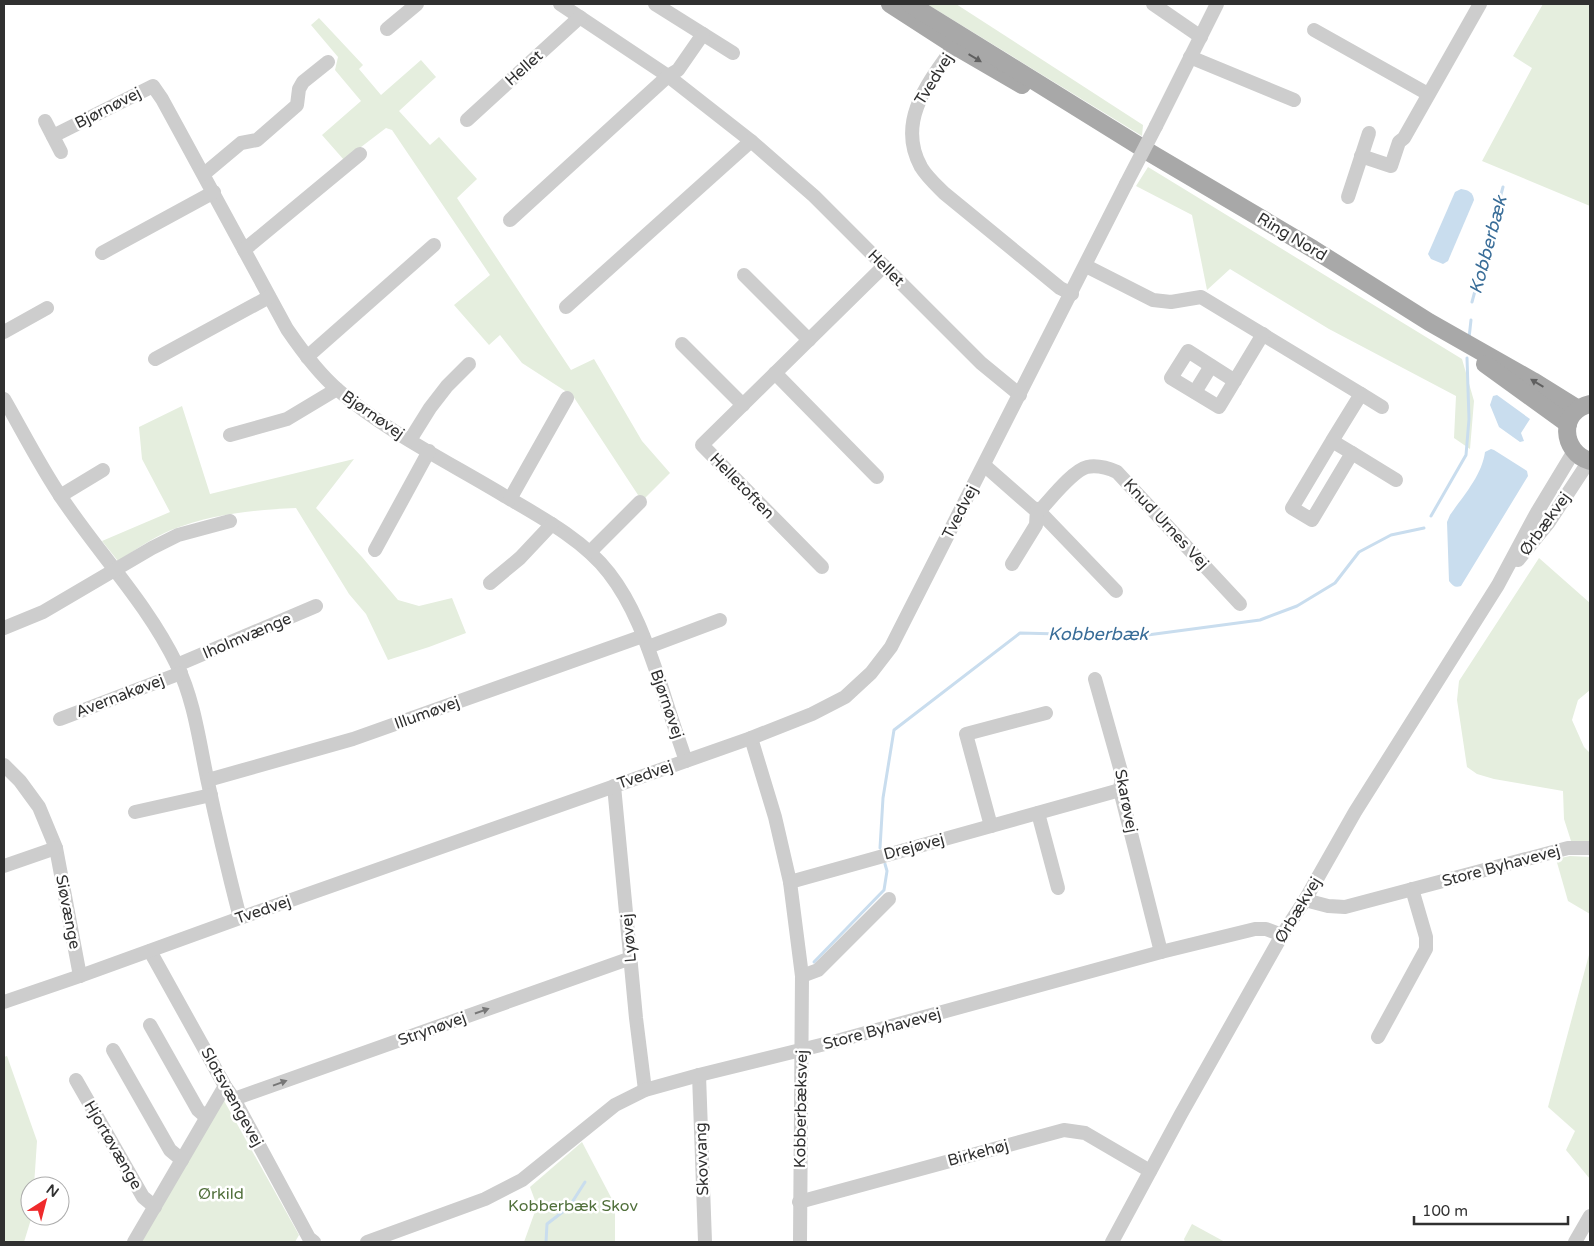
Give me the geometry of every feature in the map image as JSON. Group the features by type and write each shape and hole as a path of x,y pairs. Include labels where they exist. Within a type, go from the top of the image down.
{"main road":[{"name":"Ring Nord","path":"890,4 959,40"},
{"name":"Ring Nord","path":"910,4 959,40 996,71 1152,154 1313,249 1429,322 1533,381 1584,406"},
{"name":"Ring Nord","path":"1429,322 1568,424"},
{"path":"1584,406 1572,416 1568,424 1567,434 1569,443 1574,451 1590,461"}],"street":[{"path":"387,29 417,4"},
{"name":"Hellet","path":"560,4 668,76 751,141 814,196 981,363 1020,395"},
{"path":"655,4 733,53"},
{"path":"1153,4 1201,37"},
{"name":"Tvedvej","path":"4,1002 751,738 812,714 845,697 871,673 891,647 1072,294 1217,4"},
{"path":"1362,156 1391,166 1399,142 1404,138 1480,4"},
{"name":"Hellet","path":"467,120 580,17"},
{"path":"1314,30 1428,94"},
{"path":"510,220 668,76 678,70 703,34"},
{"name":"Tvedvej","path":"959,40 924,91 915,110 912,123 912,141 921,167 944,193 1060,288 1072,294"},
{"path":"1190,57 1294,100"},
{"path":"204,174 242,142 257,140 297,105 303,82 328,62"},
{"name":"Bjørnøvej","path":"53,136 153,86 214,192 287,329 306,357 336,389 365,412 552,524 590,552 608,572 625,596 645,641 686,761"},
{"path":"45,121 61,152"},
{"path":"1348,197 1369,133"},
{"path":"566,306 751,141"},
{"path":"244,250 360,154"},
{"path":"102,253 214,192"},
{"path":"306,357 434,245"},
{"name":"Helletoften","path":"822,568 702,445 884,266"},
{"path":"1086,266 1153,300 1171,302 1201,297 1382,407"},
{"path":"744,274 809,340"},
{"path":"155,359 269,297"},
{"path":"4,332 47,308"},
{"path":"1235,380 1188,352 1171,378 1219,407 1264,334"},
{"path":"682,344 742,405"},
{"name":"Bjørnøvej","path":"410,440 430,408 447,386 469,364"},
{"path":"1195,392 1212,366"},
{"path":"775,373 876,477"},
{"name":"Bjørnøvej","path":"230,435 287,419 336,389"},
{"path":"1352,454 1312,520 1292,508 1361,394"},
{"path":"510,499 567,398"},
{"name":"Avernakøvej","path":"4,399 60,496 116,570 158,630 179,669 192,706 240,918"},
{"path":"1332,441 1396,480"},
{"path":"375,550 428,451"},
{"name":"Ørbækvej","path":"1112,1242 1282,935 1305,900 1355,812 1498,585 1536,514 1574,451"},
{"name":"Ørbækvej","path":"1498,585 1548,522 1590,461"},
{"path":"984,465 1037,510 1116,591"},
{"name":"Knud Urnes Vej","path":"1037,510 1075,474 1086,467 1104,467 1118,472 1240,604"},
{"path":"60,496 103,470"},
{"path":"590,552 640,502"},
{"path":"1012,564 1036,525 1037,510"},
{"path":"4,628 43,612 152,548 178,535 230,521"},
{"path":"490,583 520,558 552,524"},
{"name":"Iholmvænge","path":"179,669 316,606"},
{"name":"Bjørnøvej","path":"645,641 720,620"},
{"name":"Illumøvej","path":"208,780 353,739 645,641"},
{"name":"Avernakøvej","path":"60,719 179,669"},
{"name":"Skarøvej","path":"1095,680 1122,775 1120,790 1161,952"},
{"path":"991,826 966,734 1046,713"},
{"name":"Kobberbæksvej","path":"751,738 775,817 790,882 802,976 800,1242"},
{"name":"Siøvænge","path":"4,766 20,782 38,807 56,848 80,976"},
{"name":"Lyøvej","path":"614,786 636,1018 645,1090"},
{"name":"Drejøvej","path":"790,882 1120,790"},
{"path":"135,812 211,795"},
{"path":"1038,813 1058,888"},
{"path":"4,866 56,848"},
{"name":"Store Byhavevej","path":"1305,900 1328,906 1344,907 1568,848 1590,848"},
{"path":"1378,1037 1426,949 1426,937 1412,889"},
{"path":"802,976 818,970 889,899"},
{"name":"Store Byhavevej","path":"367,1242 486,1199 522,1180 615,1105 645,1090 833,1042 1161,952 1255,929 1266,929 1282,935"},
{"name":"Slotsvængevej","path":"150,951 309,1238 314,1242"},
{"name":"Strynøvej","path":"234,1100 631,958"},
{"path":"150,1025 198,1110 206,1117"},
{"path":"113,1050 170,1150 182,1160"},
{"name":"Skovvang","path":"699,1075 705,1242"},
{"name":"Hjortøvænge","path":"76,1080 143,1198 155,1207"},
{"name":"Hjortøvænge","path":"134,1242 225,1086"},
{"name":"Birkehøj","path":"799,1202 1064,1130 1085,1133 1150,1171"},
{"path":"1575,1242 1590,1216"}],"green space":[{"path":"927,4 956,4 1143,125 1142,136"},
{"path":"1543,4 1590,4 1590,206 1482,161 1532,68 1513,56"},
{"path":"319,18 363,65 359,69 381,95 421,60 436,77 399,111 430,145 439,137 477,179 457,198 571,370 594,359 642,441 670,473 642,501 573,396 522,363 500,335 489,345 454,305 490,275 392,130 386,128 344,160 322,135 361,101 335,70 338,57 311,25"},
{"path":"1148,167 1462,359 1474,401 1470,449 1454,438 1456,396 1329,329 1230,269 1207,290 1192,215 1136,186"},
{"path":"182,406 210,494 354,459 316,508 362,557 398,600 419,606 452,598 466,633 388,660 366,614 349,594 296,508 232,514 202,520 171,530 144,544 118,561 102,541 170,512 142,459 139,427"},
{"path":"1539,558 1590,603 1590,690 1578,700 1572,720 1584,747 1590,753 1590,842 1571,841 1564,819 1563,791 1494,779 1477,774 1467,767 1457,700 1459,681"},
{"path":"1570,856 1590,857 1590,914 1568,901 1556,859"},
{"path":"1590,951 1590,1179 1566,1150 1575,1131 1548,1107"},
{"path":"7,1056 37,1141 35,1176 20,1176 20,1226 29,1226 24,1242 4,1242 4,1057"},
{"name":"Ørkild","path":"222,1097 299,1235 295,1242 138,1242"},
{"name":"Kobberbæk Skov","path":"582,1142 615,1205 615,1242 524,1242 537,1206 530,1187"},
{"path":"1192,1224 1225,1242 1185,1242 1184,1239"}],"water":[{"path":"1461,189 1470,192 1474,200 1448,261 1443,264 1431,259 1428,254 1455,192"},
{"path":"1497,395 1530,419 1521,433 1524,441 1520,442 1499,427 1490,405 1493,396"},
{"path":"1491,449 1527,471 1528,476 1461,586 1456,587 1449,581 1447,522 1476,477 1485,452"}],"waterway":[{"name":"Kobberbæk","path":"1472,302 1503,187"},
{"name":"Kobberbæk","path":"1469,338 1471,320"},
{"name":"Kobberbæk","path":"1431,516 1466,455 1469,419 1467,358"},
{"name":"Kobberbæk","path":"880,848 883,798 894,730 1020,633 1140,636 1260,620 1297,606 1335,583 1359,552 1391,535 1424,528"},
{"name":"Kobberbæk","path":"814,962 884,890 887,871 885,864"},
{"name":"Kobberbæk","path":"546,1242 547,1224 569,1207 585,1182"}]}
